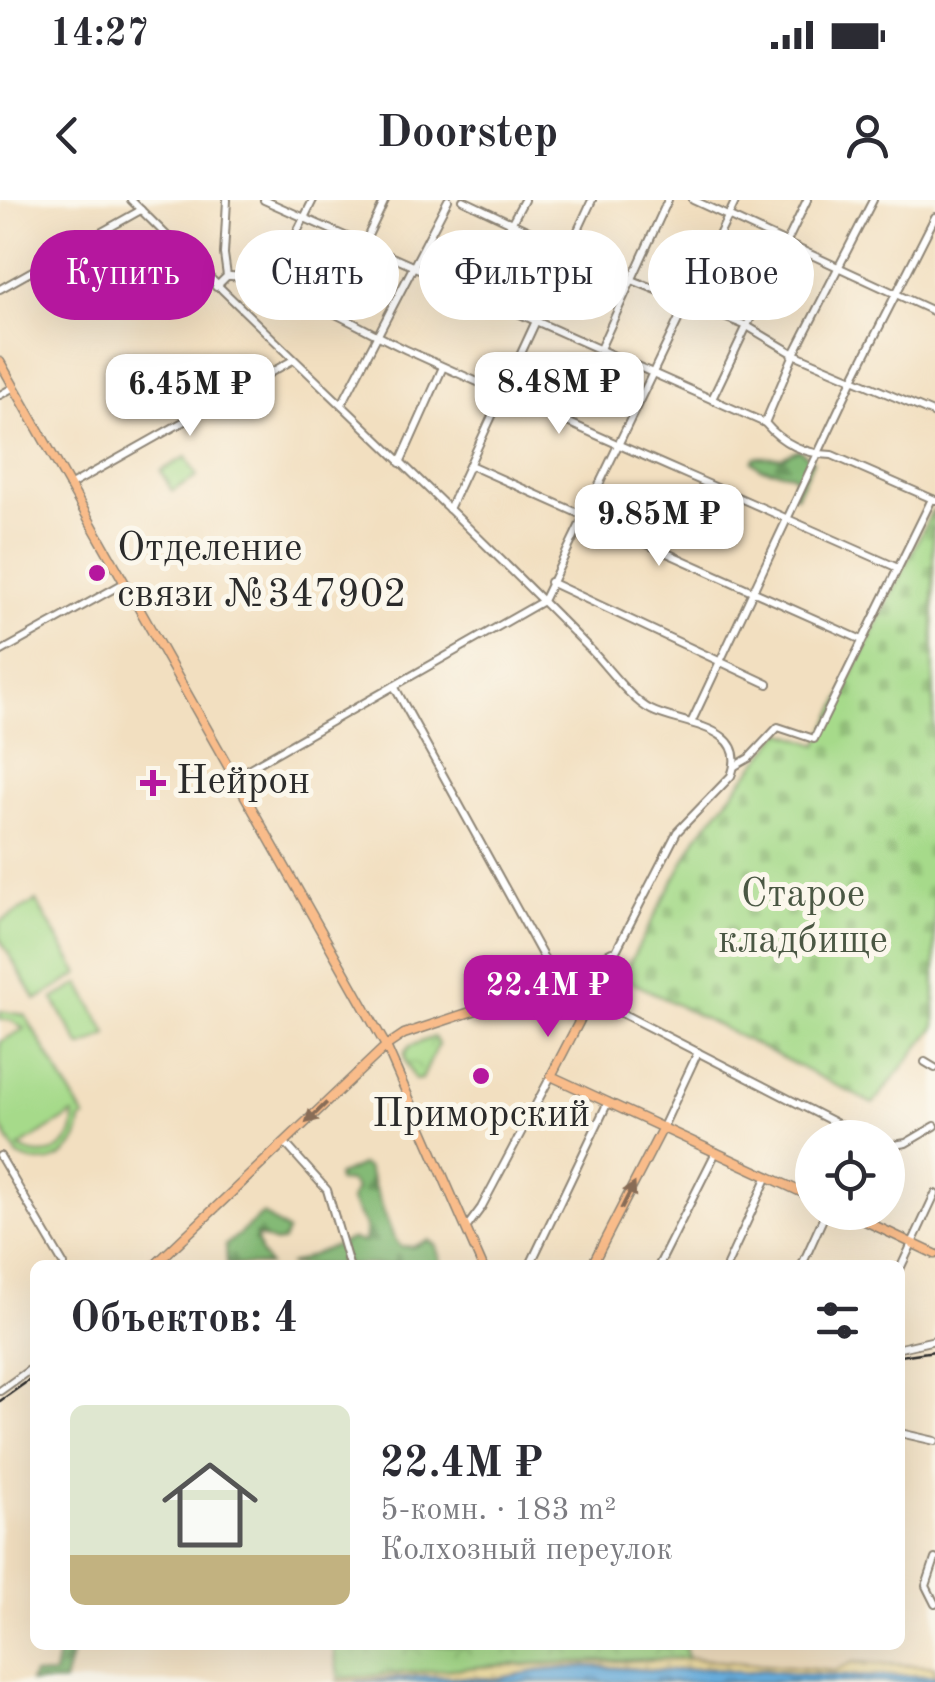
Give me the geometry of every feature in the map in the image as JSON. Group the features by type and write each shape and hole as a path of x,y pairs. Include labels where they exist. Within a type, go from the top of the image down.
{"main road":[{"path":"0,362 386,1046 480,1260"},
{"path":"161,1260 386,1046 404,1034 546,987 562,991 572,1002 579,1022 551,1076 795,1189"},
{"path":"595,1260 662,1128"},
{"path":"884,1230 935,1254"}],"street":[{"path":"131,200 216,287 543,601 648,709 723,736 731,746 735,766 731,776 677,832 579,1022"},
{"path":"226,200 227,276"},
{"path":"264,200 333,230"},
{"path":"298,230 313,200"},
{"path":"371,230 386,200"},
{"path":"342,404 448,200"},
{"path":"463,200 525,230"},
{"path":"509,230 524,200"},
{"path":"578,230 592,200"},
{"path":"600,349 668,200"},
{"path":"693,200 761,230"},
{"path":"721,230 736,200"},
{"path":"792,230 807,200"},
{"path":"765,423 794,354 873,200"},
{"path":"0,290 141,210"},
{"path":"691,723 853,379 935,218"},
{"path":"814,254 935,312"},
{"path":"399,261 419,270"},
{"path":"216,287 227,276 235,275"},
{"path":"628,278 648,287"},
{"path":"343,320 898,568"},
{"path":"529,320 765,423 781,441 832,454 934,500 814,739 778,727 750,758 735,766"},
{"path":"449,509 536,320"},
{"path":"234,777 543,601 678,320"},
{"path":"731,320 794,354 935,414"},
{"path":"712,400 750,320"},
{"path":"69,486 293,360"},
{"path":"400,464 443,367"},
{"path":"0,395 14,388"},
{"path":"470,465 862,640"},
{"path":"550,582 768,684"},
{"path":"0,652 124,583"},
{"path":"394,686 557,982"},
{"path":"546,987 613,952"},
{"path":"592,998 830,1120"},
{"path":"662,1128 698,1052"},
{"path":"925,1062 935,1068"},
{"path":"467,1226 481,1208 551,1076"},
{"path":"532,1260 608,1102"},
{"path":"905,1144 935,1126"},
{"path":"285,1143 326,1190 347,1260"},
{"path":"662,1260 716,1152"},
{"path":"0,1156 61,1260"},
{"path":"728,1260 768,1176"},
{"path":"904,1260 935,1194"},
{"path":"804,1260 818,1230"},
{"path":"905,1347 935,1340"},
{"path":"0,1391 30,1370"},
{"path":"905,1434 935,1441"},
{"path":"935,1559 926,1586 935,1604"}],"green space":[{"path":"799,449 813,461 796,496 792,474 760,468 752,461 755,457 782,457"},
{"path":"186,457 197,477 172,491 161,471"},
{"name":"Старое кладбище","path":"933,509 935,1027 873,1104 622,977 697,837 782,732 818,745"},
{"path":"36,901 79,974 36,1000 0,939 0,922"},
{"path":"601,966 584,1005 577,992 562,984 592,968"},
{"path":"80,984 108,1035 81,1047 53,999"},
{"path":"0,1011 25,1015 85,1118 68,1151 51,1161 18,1156 0,1125 0,1042 24,1029 0,1019","holes":["73,1114 74,1125 66,1143 50,1153 29,1152 19,1147"]},
{"path":"434,1037 438,1044 422,1079 415,1080 405,1052 410,1046"},
{"path":"361,1165 367,1168 400,1246 413,1247 428,1240 435,1244 440,1260 300,1260 351,1239 364,1242 366,1227 350,1200 356,1189 350,1182 338,1181 337,1176"},
{"path":"263,1214 287,1232 283,1241 275,1243 256,1235 265,1260 227,1260 226,1245"},
{"path":"59,1650 70,1650 64,1682 30,1682 33,1675 54,1674"},
{"path":"334,1650 686,1650 687,1658 501,1665 339,1678"}],"sand":[{"path":"687,1658 835,1671 853,1662 935,1667 935,1676 587,1666 494,1679 425,1676 337,1682 339,1678 501,1665"}],"water":[{"path":"587,1666 935,1676 935,1682 355,1682 425,1676 494,1679"}],"tram line":[{"path":"905,1355 935,1351"},
{"path":"0,1401 30,1380"}],"place":[{"name":"Отделение связи №347902","path":"97,573"},
{"name":"Нейрон","path":"153,783"},
{"name":"Приморский","path":"481,1076"}]}
